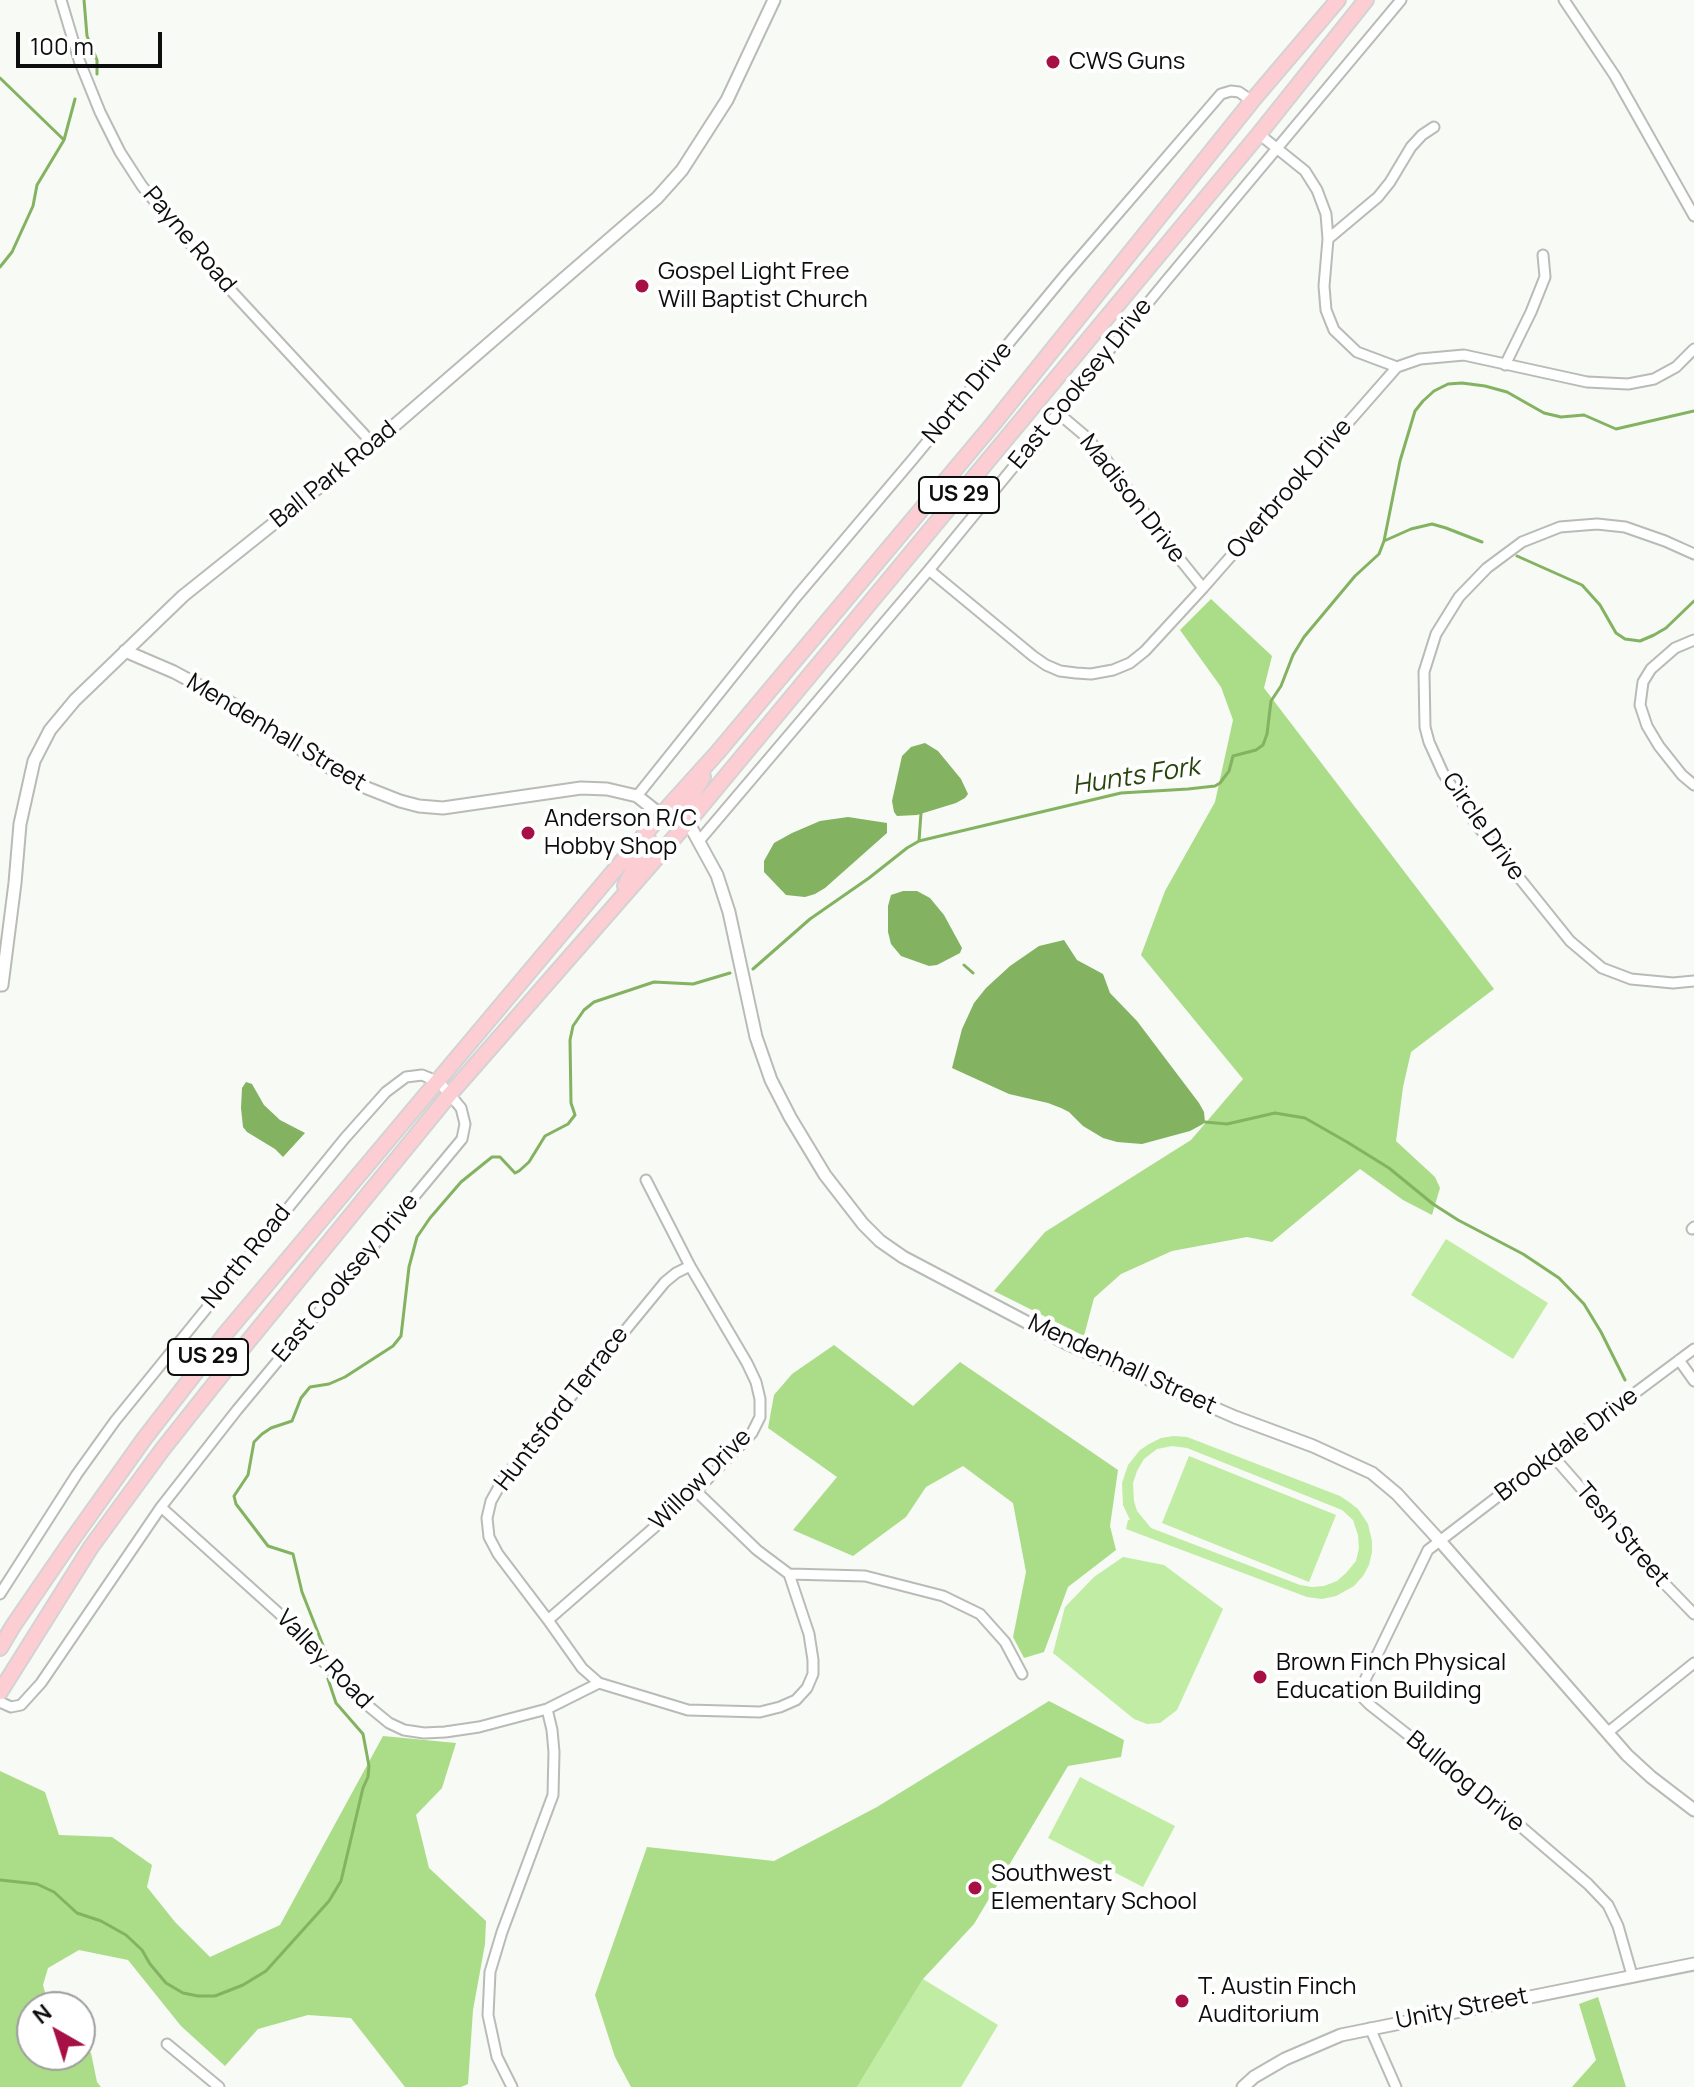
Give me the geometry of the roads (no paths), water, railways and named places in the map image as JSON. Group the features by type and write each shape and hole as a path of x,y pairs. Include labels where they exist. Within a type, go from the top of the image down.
{"highway":[{"name":"US 29","path":"0,1648 144,1439 226,1333 993,424 1252,101 1338,0"},
{"name":"US 29","path":"0,1692 91,1547 242,1349 450,1094 688,822 1259,134 1366,0"},
{"path":"688,822 684,810 717,753"},
{"path":"615,905 642,851 664,824 661,815"}],"street":[{"name":"Payne Road","path":"61,0 79,60 100,112 142,186 213,271 373,444"},
{"name":"Ball Park Road","path":"1,989 20,824 34,761 50,730 75,700 183,596 373,444 657,198 682,170 727,100 774,0"},
{"name":"East Cooksey Drive","path":"699,841 929,570 1401,0"},
{"path":"1564,0 1615,76 1694,216"},
{"name":"North Drive","path":"637,796 797,596 1221,94 1239,92 1252,101"},
{"path":"1328,239 1378,197 1411,147 1434,127"},
{"path":"1259,134 1305,171 1317,190 1326,214 1328,239 1324,286 1326,310 1334,330 1357,352 1397,367 1420,359 1464,355 1587,382 1628,384 1654,379 1676,367 1694,349"},
{"path":"1505,365 1545,277 1543,255"},
{"name":"Overbrook Drive","path":"929,570 1033,656 1060,671 1091,674 1130,663 1203,588 1397,367"},
{"name":"Madison Drive","path":"1058,413 1105,458 1203,588"},
{"name":"Circle Drive","path":"1694,554 1625,527 1597,524 1560,527 1522,542 1487,568 1459,597 1436,634 1424,672 1425,727 1443,773 1476,824 1570,941 1602,968 1631,979 1673,983 1694,981"},
{"path":"1694,640 1675,648 1651,669 1643,682 1640,705 1647,726 1659,746 1694,785"},
{"name":"Mendenhall Street","path":"125,651 174,672 238,707 323,764 367,788 419,806 443,808 581,788 607,789 637,796 661,815"},
{"name":"Mendenhall Street","path":"688,822 717,875 729,912 756,1037 771,1080 825,1175 880,1241 903,1257 1068,1344 1372,1473 1397,1494 1440,1541 1607,1733 1651,1777 1694,1810"},
{"name":"North Road","path":"0,1594 115,1421 345,1138 386,1092 406,1077 422,1075 439,1082"},
{"name":"East Cooksey Drive","path":"161,1507 237,1410 462,1139 465,1124 461,1108 439,1082"},
{"name":"Willow Drive","path":"548,1620 696,1491 752,1433 760,1417 756,1382 747,1363 690,1266 646,1180"},
{"name":"Huntsford Terrace","path":"599,1683 582,1668 498,1554 489,1537 487,1518 491,1501 504,1478 665,1282 690,1266"},
{"name":"Brookdale Drive","path":"1440,1541 1694,1349"},
{"path":"1679,1360 1694,1381"},
{"name":"Tesh Street","path":"1552,1455 1694,1614"},
{"path":"599,1683 688,1710 760,1712 796,1700 807,1688 813,1674 809,1634 789,1574 757,1550 696,1491"},
{"path":"0,1702 11,1707 21,1705 41,1683 161,1507"},
{"name":"Valley Road","path":"161,1507 283,1617 371,1710 404,1730 424,1733 479,1727 547,1709 599,1683"},
{"name":"Bulldog Drive","path":"1440,1541 1428,1550 1360,1695 1588,1884 1608,1905 1618,1926 1632,1975"},
{"path":"789,1574 865,1576 943,1596 980,1614 1005,1642 1022,1674"},
{"path":"1607,1733 1694,1663"},
{"path":"509,2086 497,2057 488,2015 490,1972 553,1795 554,1752 547,1709"},
{"name":"Unity Street","path":"1243,2087 1277,2063 1341,2035 1694,1964"},
{"path":"1370,2028 1396,2087"},
{"path":"167,2044 219,2087"}],"waterway":[{"path":"84,0 87,36 97,60 97,74"},
{"path":"0,78 64,140"},
{"path":"0,267 12,252 33,206 37,185 64,140 75,99"},
{"name":"Hunts Fork","path":"753,969 810,919 919,841 1121,793 1188,789 1220,783 1229,771 1233,756 1263,745 1271,701 1304,637 1355,576 1379,554 1415,411 1434,391 1448,384 1485,386 1507,392 1544,413 1561,417 1584,415 1616,429 1694,411"},
{"path":"1384,541 1432,524 1482,542"},
{"path":"1517,556 1582,585 1600,605 1616,633 1625,639 1640,641 1654,635 1666,628 1694,601"},
{"path":"919,841 921,813"},
{"path":"964,965 973,973"},
{"name":"Hunts Fork","path":"328,1658 302,1592 293,1554 268,1546 236,1504 234,1496 248,1475 254,1442 271,1428 292,1421 301,1398 310,1387 345,1377 393,1346 401,1336 409,1267 417,1237 461,1182 492,1157 500,1157 515,1173 519,1171 529,1162 545,1136 568,1124 575,1115 571,1103 570,1040 573,1026 584,1010 594,1002 654,982 693,984 730,973"},
{"path":"1205,1122 1227,1124 1275,1113 1305,1118 1347,1142 1389,1168 1433,1204 1523,1254 1559,1278 1584,1304 1625,1380"},
{"name":"Hunts Fork","path":"0,1880 37,1884 54,1892 77,1913 101,1921 126,1935 142,1950 166,1983 183,1993 215,1996 243,1985 266,1971 329,1901 341,1881 368,1777 363,1734 336,1703 328,1679"}],"place":[{"name":"CWS Guns","path":"1053,62"},
{"name":"Gospel Light Free Will Baptist Church","path":"642,286"},
{"name":"Anderson R/C Hobby Shop","path":"528,833"},
{"name":"Brown Finch Physical Education Building","path":"1260,1677"},
{"name":"Southwest Elementary School","path":"975,1888"},
{"name":"T. Austin Finch Auditorium","path":"1182,2001"}]}
